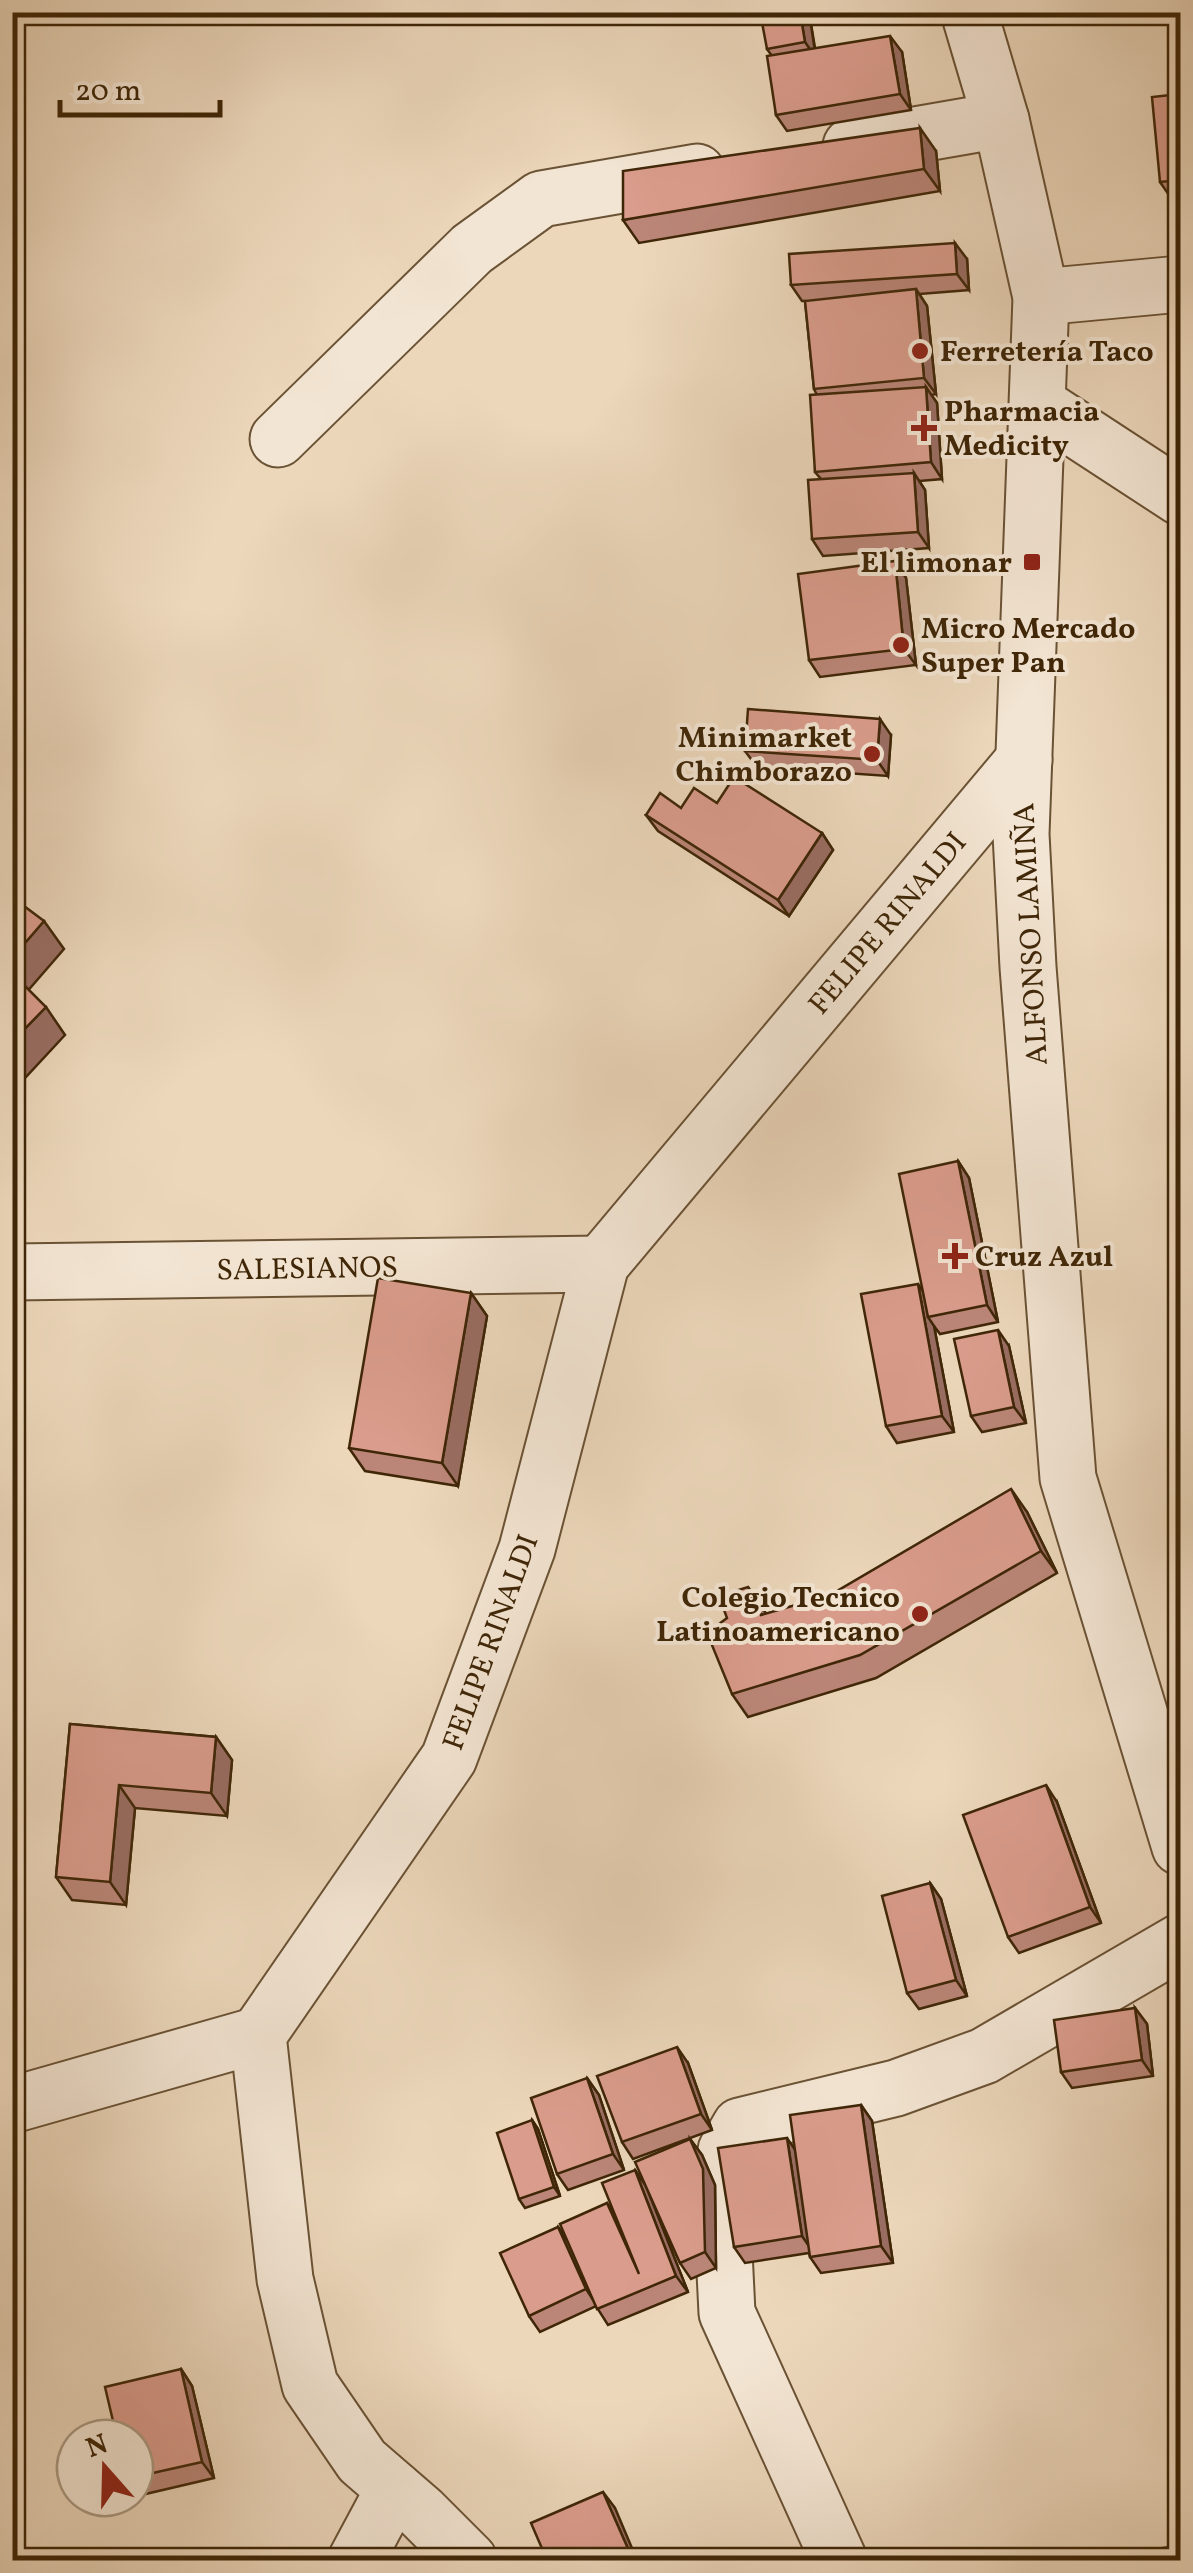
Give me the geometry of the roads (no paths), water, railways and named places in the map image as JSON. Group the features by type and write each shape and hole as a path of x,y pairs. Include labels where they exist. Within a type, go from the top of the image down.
{"street":[{"name":"ALFONSO LAMIÑA","path":"968,12 1000,120 1040,297 1022,834 1028,967 1068,1478 1180,1846"},
{"path":"809,153 1000,120"},
{"path":"278,439 472,249 541,199 752,163"},
{"path":"1040,297 1180,284"},
{"path":"1038,405 1180,497"},
{"name":"FELIPE RINALDI","path":"258,2034 449,1758 526,1550 601,1264 1024,760"},
{"name":"SALESIANOS","path":"12,1272 601,1264"},
{"path":"839,2560 727,2313 722,2212 726,2150 740,2126 896,2088 984,2056 1180,1942"},
{"path":"12,2105 258,2034 284,2279 310,2385 362,2461 470,2560"},
{"path":"356,2560 394,2489"}],"place":[{"name":"Ferretería Taco","path":"920,351"},
{"name":"Pharmacia Medicity","path":"924,428"},
{"name":"El limonar","path":"1032,562"},
{"name":"Micro Mercado Super Pan","path":"901,645"},
{"name":"Minimarket Chimborazo","path":"872,754"},
{"name":"Cruz Azul","path":"955,1256"},
{"name":"Colegio Tecnico Latinoamericano","path":"920,1614"}]}
